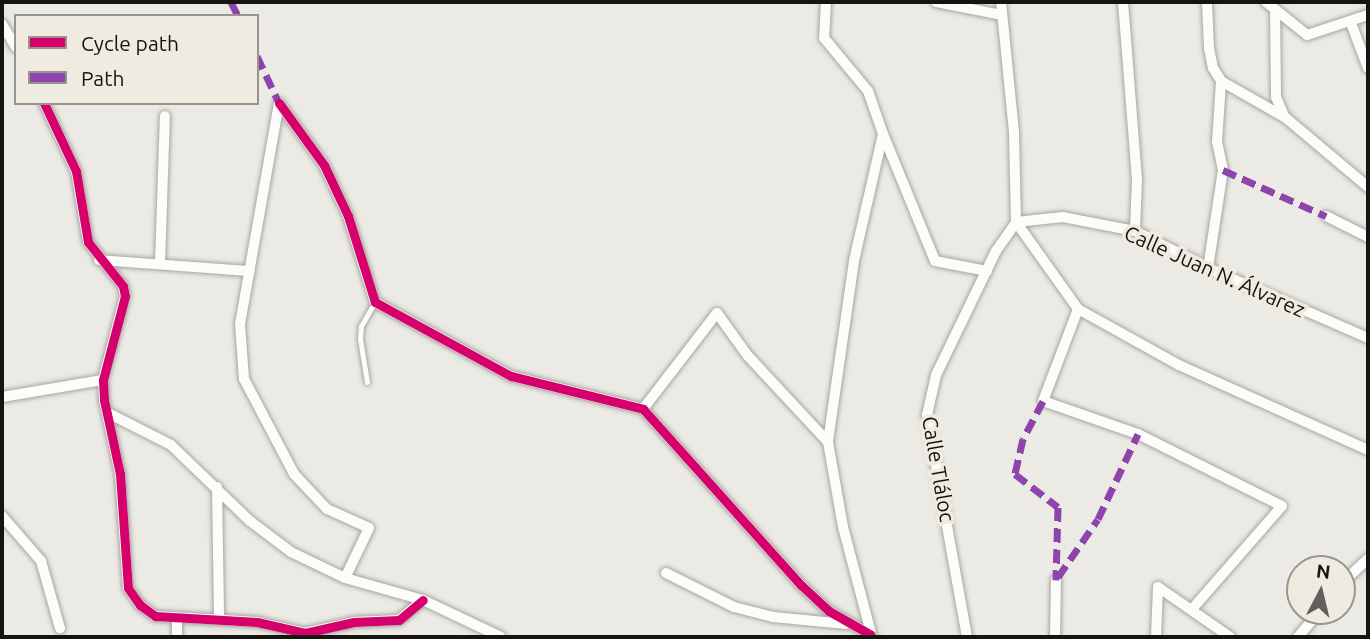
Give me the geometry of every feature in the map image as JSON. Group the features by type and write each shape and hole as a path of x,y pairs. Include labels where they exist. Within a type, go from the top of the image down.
{"street":[{"path":"826,2 824,38 868,91 935,261 986,271"},
{"path":"936,2 997,15"},
{"path":"981,2 997,15"},
{"path":"1001,2 997,15 1014,132 1016,222 1078,309 1191,371 1368,450"},
{"path":"1123,2 1137,179 1135,231"},
{"path":"1207,2 1209,48 1213,68 1221,81 1286,118 1368,187"},
{"path":"1266,2 1307,35 1368,15"},
{"path":"1275,10 1276,97 1286,118"},
{"path":"1350,23 1368,68"},
{"path":"2,24 14,44"},
{"path":"1208,268 1223,170 1217,142 1221,81"},
{"path":"345,578 369,528 327,509 294,474 244,379 240,324 279,103 324,165 348,216 375,302 511,376 643,409 801,585 848,624 871,636"},
{"path":"45,105 76,172 88,242 99,260 123,286 125,296 103,380 110,414 128,588 140,606 155,616 177,619 219,618 309,635 354,622 399,620 424,600"},
{"path":"160,264 166,116"},
{"path":"871,636 843,527 828,442 854,261 883,134"},
{"path":"1326,216 1368,237"},
{"name":"Calle Juan N. Álvarez","path":"1016,222 1063,217 1135,231 1208,268 1368,338"},
{"name":"Calle Tláloc","path":"967,637 928,415 936,375 986,271 1016,222"},
{"path":"99,260 250,271"},
{"path":"1078,309 1043,401 1138,434 1282,506 1193,608"},
{"path":"643,409 717,313 748,356 828,442"},
{"path":"2,397 103,380"},
{"path":"110,414 171,445 291,552 345,578 424,600 501,637"},
{"path":"217,487 219,618"},
{"path":"2,516 41,561 60,628"},
{"path":"666,573 734,607 773,617 848,624"},
{"path":"1055,637 1056,580"},
{"path":"1156,637 1158,587 1193,608 1230,637"},
{"path":"177,619 177,637"}],"lane":[{"path":"367,382 360,339 361,326 375,302"}],"marked path":[{"path":"231,2 237,14"},
{"path":"259,60 279,103"},
{"path":"1223,170 1326,216"},
{"path":"1043,401 1023,439 1015,474 1058,507 1056,580"},
{"path":"1058,577 1098,519 1138,434"}],"cycle path":[{"path":"279,103 324,165 348,216 375,302 511,376 643,409 801,585 829,611 871,635"},
{"path":"45,105 76,171 88,242 123,286 125,296 103,380 104,400 120,474 128,588 140,605 155,616 257,622 305,633 354,622 399,620 423,600"}]}
